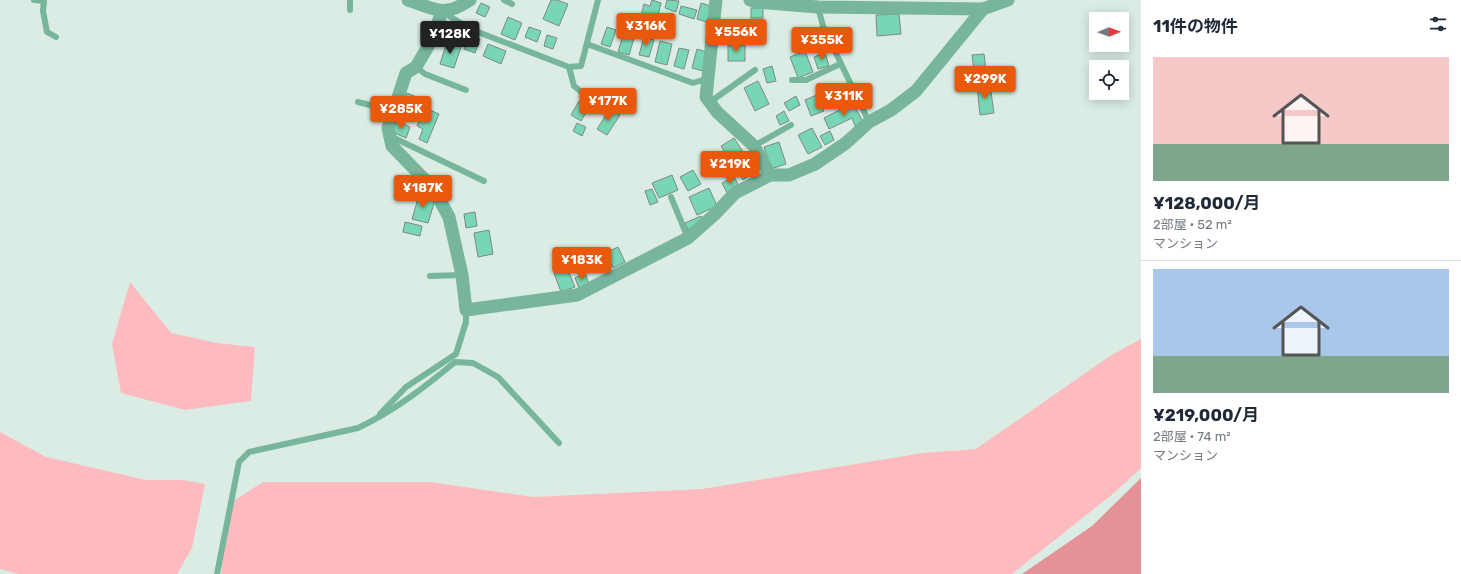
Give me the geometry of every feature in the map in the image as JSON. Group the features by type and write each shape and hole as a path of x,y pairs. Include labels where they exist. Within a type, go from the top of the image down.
{"street":[{"path":"408,0 442,12 461,6 470,0"},
{"path":"716,0 706,97 717,112 754,146 770,175"},
{"path":"750,0 757,2 818,7 843,4 983,9 1008,0"},
{"path":"442,12 430,43 416,67 406,73 388,128 392,146 425,180 449,217 462,275 466,310 577,295 688,238 714,215 735,193 770,175 789,175 815,164 846,143 869,122 891,110 916,91 983,9"}],"lane":[{"path":"34,0 44,1 47,32 56,37"},
{"path":"350,0 350,10"},
{"path":"504,0 512,4"},
{"path":"442,12 470,29 569,67 581,66 598,0"},
{"path":"818,7 823,26 869,122"},
{"path":"587,44 692,83 709,78"},
{"path":"792,80 806,80 840,64"},
{"path":"416,67 425,74 466,90"},
{"path":"569,67 574,86 589,98"},
{"path":"710,102 756,70"},
{"path":"358,102 394,111"},
{"path":"754,146 791,125"},
{"path":"390,136 484,182"},
{"path":"671,197 688,238"},
{"path":"430,276 462,275"},
{"path":"373,421 406,387 456,354 466,322 466,310"},
{"path":"217,574 240,462 249,452 346,431 373,421 415,395 455,362 473,363 498,377 559,443"}],"shaded area":[{"path":"130,282 171,333 217,343 255,347 251,401 185,410 121,393 112,344"},
{"path":"1141,339 1141,468 1114,493 1012,574 221,574 229,504 263,482 430,482 533,497 702,489 923,453 976,449 1110,356"},
{"path":"0,432 46,457 146,480 183,480 205,484 192,548 177,574 18,574 0,569"},
{"path":"1141,478 1141,574 1022,574 1092,526"}],"building":[{"path":"551,0 557,0 568,4 559,26 543,19"},
{"path":"652,0 661,3 653,35 637,31 644,4 650,6"},
{"path":"667,0 679,1 676,12 665,8"},
{"path":"481,3 490,7 485,17 476,13"},
{"path":"701,3 711,6 707,22 697,19"},
{"path":"681,6 697,10 694,19 679,14"},
{"path":"751,8 763,8 763,18 751,18"},
{"path":"899,14 901,34 877,36 876,15"},
{"path":"508,17 522,23 515,40 501,34"},
{"path":"747,21 762,21 762,37 747,36"},
{"path":"529,27 541,31 537,42 525,37"},
{"path":"607,27 616,30 610,47 601,44"},
{"path":"444,30 463,35 461,44 441,39"},
{"path":"624,32 635,35 629,55 618,52"},
{"path":"469,35 480,39 475,53 464,49"},
{"path":"547,35 557,38 553,49 544,46"},
{"path":"644,37 654,40 649,57 639,55"},
{"path":"660,41 672,44 667,65 655,62"},
{"path":"447,42 461,47 454,68 440,64"},
{"path":"488,44 506,51 501,64 483,56"},
{"path":"728,45 745,45 745,61 728,61"},
{"path":"679,48 689,50 684,69 674,66"},
{"path":"697,49 707,52 703,71 692,68"},
{"path":"805,51 813,72 798,78 790,57"},
{"path":"825,53 829,66 818,69 814,57"},
{"path":"984,54 987,78 975,79 972,55"},
{"path":"772,66 776,81 767,83 763,69"},
{"path":"758,81 769,104 755,111 744,88"},
{"path":"990,85 994,113 980,115 977,86"},
{"path":"407,93 419,98 415,108 403,104"},
{"path":"817,95 824,111 811,116 805,100"},
{"path":"796,96 800,105 789,111 784,103"},
{"path":"579,101 589,107 581,121 571,115"},
{"path":"853,103 863,122 855,126 852,118 829,129 824,118"},
{"path":"425,108 439,114 427,143 419,139 423,129 417,126"},
{"path":"610,109 620,115 607,135 597,129"},
{"path":"784,111 789,121 780,125 776,116"},
{"path":"397,121 410,127 406,138 392,132"},
{"path":"577,123 586,127 582,136 573,131"},
{"path":"812,128 822,147 808,154 798,135"},
{"path":"830,131 834,140 825,145 820,136"},
{"path":"734,138 747,158 734,167 721,146"},
{"path":"779,142 786,164 771,169 764,147"},
{"path":"753,162 758,169 743,180 738,172"},
{"path":"693,170 701,184 688,191 680,177"},
{"path":"672,175 678,190 659,198 652,183"},
{"path":"734,177 739,186 727,193 722,183"},
{"path":"709,188 717,206 697,215 689,197"},
{"path":"652,189 658,202 650,205 645,191"},
{"path":"419,195 435,200 428,223 412,219"},
{"path":"475,212 477,226 466,228 464,214"},
{"path":"701,216 704,222 688,230 685,223"},
{"path":"405,222 422,226 420,236 403,232"},
{"path":"489,230 493,254 478,257 474,233"},
{"path":"618,247 625,262 613,268 605,253"},
{"path":"567,268 575,287 561,292 554,273"},
{"path":"585,273 589,284 579,288 575,278"}]}
